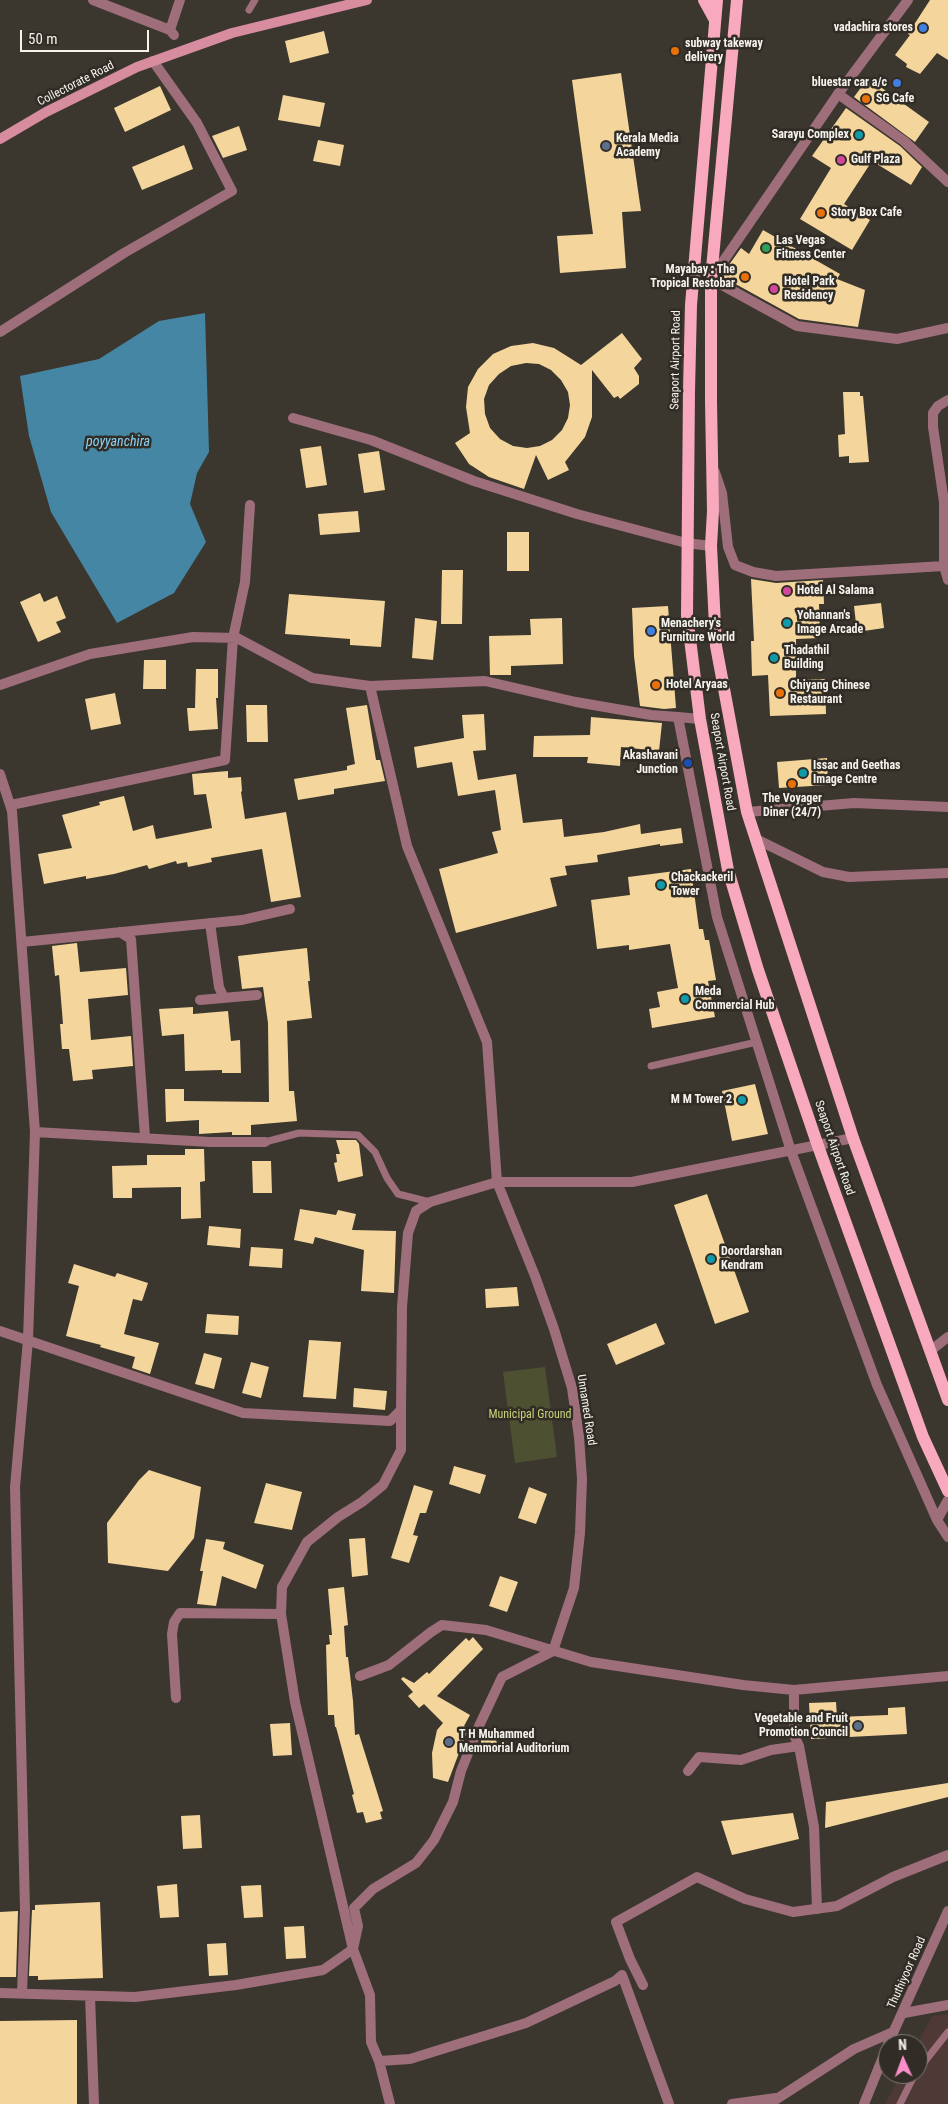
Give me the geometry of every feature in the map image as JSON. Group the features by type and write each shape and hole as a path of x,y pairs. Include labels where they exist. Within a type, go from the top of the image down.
{"main road":[{"name":"Collectorate Road","path":"0,139 46,112 137,67 232,33 367,0"},
{"path":"704,0 715,20"},
{"name":"Seaport Airport Road","path":"717,0 691,305 689,493 686,543 687,615 700,719 728,870 758,970 818,1146 923,1436 948,1491"},
{"name":"Seaport Airport Road","path":"738,1 711,279 714,511 711,546 716,646 748,812 756,839 853,1138 948,1400"}],"street":[{"path":"93,0 172,33 180,0"},
{"path":"908,0 838,94 711,279 797,326 897,339 948,328"},
{"path":"0,332 124,253 232,191 197,122 154,61"},
{"path":"838,94 904,141 948,182"},
{"path":"948,400 938,406 933,413 933,427 944,502 948,580"},
{"path":"293,418 372,440 474,481 559,508 686,543 711,546"},
{"path":"712,466 722,493 728,546 735,565 753,572 776,576 946,566"},
{"path":"11,805 225,760 233,638 245,582 250,505"},
{"path":"0,685 90,654 193,637 237,638 312,678 370,686 485,681 576,702 651,715 700,719"},
{"name":"Unnamed Road","path":"370,686 407,846 486,1042 497,1182 535,1276 572,1388 579,1437 582,1488 580,1533 574,1588 553,1651"},
{"path":"678,717 717,916 792,1151 877,1385 937,1520 948,1537"},
{"path":"0,774 4,794 11,805 35,1132 28,1340 14,1487 25,1910 22,1993"},
{"path":"748,812 854,803 948,807"},
{"path":"756,839 823,872 849,877 948,874"},
{"path":"22,942 242,920 290,909"},
{"path":"210,923 219,987 224,998"},
{"path":"120,932 131,939 145,1137"},
{"path":"200,1000 257,995"},
{"path":"35,1132 210,1142 266,1142"},
{"path":"390,2104 379,2061 371,2042 370,1995 353,1949 295,1702 280,1614 282,1587 307,1542 383,1485 401,1450 402,1306 408,1232 416,1211 430,1202 497,1182 632,1182 853,1138"},
{"path":"0,1330 243,1413 390,1421 400,1410"},
{"path":"930,1351 948,1337"},
{"path":"937,1520 948,1500"},
{"path":"176,1698 172,1634 174,1622 180,1613 280,1614"},
{"path":"360,1676 389,1666 442,1625 486,1630 591,1662 743,1685 794,1690 948,1676"},
{"path":"0,1993 135,1997 236,1986 323,1970 353,1949 358,1926 354,1908 373,1889 416,1864 434,1840 453,1802 461,1771 479,1726 502,1678 553,1651"},
{"path":"794,1690 794,1735 799,1746 814,1827 817,1909"},
{"path":"688,1771 699,1757 741,1760 771,1750 799,1746"},
{"path":"643,1985 630,1959 616,1922 697,1877 745,1899 793,1912 837,1906 893,1877 948,1855"},
{"name":"Thuthiyoor Road","path":"893,2032 904,2012 948,1911"},
{"path":"379,2061 410,2059 526,2023 615,1981 622,1975 669,2104"},
{"path":"90,1996 94,2104"},
{"path":"904,2012 948,2005"},
{"path":"732,2104 773,2101 854,2049 893,2032"},
{"name":"Thuthiyoor Road","path":"864,2104 878,2070"}],"lane":[{"path":"249,10 255,0"},
{"path":"651,1066 757,1042"},
{"path":"266,1142 299,1134 358,1135 375,1152 387,1178 398,1194 430,1202"},
{"path":"928,2057 948,2032"},
{"path":"900,2104 910,2084"}],"shaded area":[{"path":"948,2014 948,2104 885,2104 896,2084 928,2084 928,2034 922,2034 932,2016"}],"green space":[{"name":"Municipal Ground","path":"545,1367 557,1457 515,1463 503,1372"}],"water":[{"name":"poyyanchira","path":"205,313 209,452 197,473 190,504 206,542 174,593 117,623 51,512 29,436 20,376 99,359 159,321"}],"building":[{"path":"930,0 948,0 948,60 937,53 920,74 906,67 907,64 895,55 910,35 908,34"},
{"path":"324,31 329,53 290,63 285,41"},
{"name":"Kerala Media Academy","path":"621,73 641,211 622,212 626,268 560,273 557,236 593,234 572,80"},
{"path":"868,78 929,122 915,142 854,97"},
{"path":"160,86 171,110 125,132 114,108"},
{"path":"283,95 325,103 320,127 278,120"},
{"path":"846,108 900,146 922,167 911,185 872,161 844,204 870,220 852,250 800,219 831,168 812,156"},
{"path":"239,126 247,150 223,158 212,136"},
{"path":"318,140 344,145 340,166 313,161"},
{"path":"184,145 193,169 142,190 132,167"},
{"name":"Hotel Park Residency","path":"763,230 840,274 837,279 865,290 858,327 799,319 721,276 741,248 749,254"},
{"path":"622,333 642,359 634,368 639,376 639,384 620,399 618,396 614,398 592,370 592,417 585,437 565,462 569,470 548,480 536,455 524,489 489,477 469,464 455,443 470,433 466,407 468,387 478,369 493,354 511,346 533,343 554,348 581,365","holes":["526,363 539,364 551,370 561,380 568,392 570,405 568,418 562,430 552,440 540,446 527,448 513,446 500,439 490,428 485,414 484,399 489,385 499,374 511,366"]},
{"path":"843,392 860,392 860,396 863,396 869,462 849,463 849,456 839,457 838,435 845,434"},
{"path":"321,446 327,485 306,488 300,449"},
{"path":"379,451 385,490 364,493 358,454"},
{"path":"358,511 360,532 320,535 318,514"},
{"path":"507,532 529,532 529,571 507,571"},
{"path":"442,570 463,570 462,624 441,624"},
{"path":"751,579 776,583 823,580 824,604 819,604 820,638 796,639 796,680 825,679 826,714 770,716 768,675 752,676 751,641 754,641"},
{"path":"40,593 44,602 57,596 66,618 56,622 61,632 38,642 20,602"},
{"path":"289,594 385,601 381,647 350,645 350,639 285,634"},
{"path":"881,603 884,628 857,632 854,606"},
{"path":"668,606 676,708 664,709 640,706 634,656 632,608"},
{"path":"415,618 437,621 433,660 412,658"},
{"path":"562,618 563,664 511,666 511,675 490,675 489,636 531,635 530,619"},
{"path":"144,660 166,660 166,689 143,689"},
{"path":"196,669 218,669 218,698 216,698 218,729 189,731 187,708 195,708"},
{"path":"115,693 121,724 91,730 85,699"},
{"path":"246,705 267,705 268,742 247,742"},
{"path":"367,705 376,760 380,760 385,781 334,789 334,794 298,800 294,779 347,770 347,766 355,764 346,708"},
{"path":"484,714 486,750 473,751 478,780 516,774 523,823 562,819 564,837 604,832 640,824 641,834 681,828 683,843 660,846 660,844 597,855 598,862 565,866 567,875 550,878 557,906 456,933 439,869 498,853 492,832 501,830 495,790 458,796 452,762 417,768 414,747 464,738 462,715"},
{"path":"591,717 662,723 659,751 621,747 620,766 587,763 588,757 533,757 534,736 590,735"},
{"name":"Issac and Geethas Image Centre","path":"827,758 828,785 779,788 777,762"},
{"path":"228,771 228,778 241,777 245,819 286,812 301,897 271,902 262,849 211,858 212,862 188,867 187,862 177,864 176,861 149,869 147,865 114,874 86,879 86,876 44,884 38,854 72,848 62,815 100,805 99,802 124,796 133,831 153,825 156,839 212,828 206,794 194,795 192,774"},
{"path":"691,869 699,929 703,929 705,940 709,940 716,980 708,981 715,1017 652,1028 649,1009 660,1007 657,992 678,988 670,944 629,950 629,945 597,949 591,900 630,895 628,877"},
{"path":"77,943 80,972 126,968 128,995 88,999 91,1040 131,1036 133,1066 92,1070 93,1079 73,1081 69,1049 62,1049 60,1024 63,1024 59,975 55,976 52,946"},
{"path":"307,948 312,1018 287,1021 289,1091 294,1091 297,1121 251,1125 251,1135 232,1135 232,1132 199,1134 199,1120 166,1122 165,1089 184,1089 184,1101 269,1102 268,1023 263,987 242,989 238,956"},
{"path":"193,1007 193,1014 228,1011 231,1041 240,1040 241,1073 222,1073 222,1070 185,1071 184,1034 162,1036 159,1009"},
{"path":"755,1084 768,1134 732,1141 722,1091"},
{"path":"336,1140 356,1140 359,1144 363,1176 338,1182 334,1163 337,1162 336,1154 340,1154"},
{"path":"185,1149 204,1149 205,1181 200,1182 201,1218 181,1219 181,1187 132,1188 132,1198 113,1198 112,1166 147,1165 147,1155 185,1155"},
{"path":"252,1161 271,1161 272,1193 253,1193"},
{"name":"Doordarshan Kendram","path":"707,1194 749,1312 715,1324 674,1205"},
{"path":"300,1209 336,1215 338,1210 356,1214 352,1230 396,1231 394,1293 361,1291 364,1250 315,1237 313,1244 294,1240"},
{"path":"209,1226 241,1229 240,1248 207,1245"},
{"path":"251,1247 283,1249 282,1268 249,1266"},
{"path":"74,1264 115,1277 117,1273 148,1283 142,1301 133,1299 124,1334 159,1343 150,1374 132,1368 135,1357 100,1347 101,1345 66,1336 79,1286 68,1283"},
{"path":"517,1287 519,1306 486,1308 485,1289"},
{"path":"207,1314 239,1316 238,1335 205,1333"},
{"path":"656,1323 665,1344 616,1365 607,1344"},
{"path":"309,1340 341,1342 336,1399 303,1397"},
{"path":"204,1353 222,1358 214,1389 195,1384"},
{"path":"251,1362 269,1367 261,1398 242,1393"},
{"path":"354,1388 387,1391 385,1410 353,1407"},
{"path":"454,1466 486,1475 480,1494 449,1484"},
{"path":"149,1470 201,1487 194,1538 168,1571 108,1563 107,1523 139,1480"},
{"path":"266,1483 302,1492 292,1530 254,1523"},
{"path":"414,1485 433,1491 426,1513 420,1513 413,1535 418,1536 409,1563 391,1558"},
{"path":"529,1487 547,1494 536,1524 518,1518"},
{"path":"365,1538 368,1575 352,1577 349,1539"},
{"path":"206,1539 225,1542 223,1549 264,1565 256,1589 222,1576 216,1606 197,1604 203,1571 200,1571"},
{"path":"500,1576 518,1582 507,1612 489,1606"},
{"path":"344,1587 348,1625 344,1626 346,1657 348,1657 355,1735 359,1734 383,1811 380,1812 382,1819 366,1823 363,1812 357,1813 352,1795 354,1794 335,1727 334,1715 328,1715 326,1645 330,1644 329,1635 332,1635 328,1589"},
{"path":"473,1637 483,1649 437,1696 470,1715 464,1726 468,1729 448,1782 433,1778 432,1753 437,1730 443,1723 424,1704 419,1708 408,1696 413,1692 401,1679 403,1677 414,1683 427,1672 429,1674 466,1638 469,1641"},
{"name":"Vegetable and Fruit Promotion Council","path":"836,1702 837,1717 888,1715 888,1708 905,1707 907,1734 811,1739 809,1703"},
{"path":"290,1723 292,1755 273,1756 270,1724"},
{"path":"496,1738 498,1753 481,1754 481,1740"},
{"path":"948,1783 948,1797 825,1828 826,1802"},
{"path":"793,1813 799,1839 732,1855 721,1821"},
{"path":"200,1815 202,1848 183,1849 181,1816"},
{"path":"177,1884 179,1917 160,1918 157,1886"},
{"path":"261,1885 263,1917 244,1918 241,1886"},
{"path":"100,1902 103,1978 38,1980 38,1976 29,1976 32,1910 35,1910 35,1905"},
{"path":"18,1911 16,1977 0,1977 0,1912"},
{"path":"304,1926 306,1958 286,1959 284,1927"},
{"path":"226,1943 228,1975 209,1976 207,1944"},
{"path":"77,2020 77,2104 0,2104 0,2021"}],"place":[{"name":"vadachira stores","path":"923,28"},
{"name":"subway takeway delivery","path":"675,51"},
{"name":"bluestar car a/c","path":"897,83"},
{"name":"SG Cafe","path":"866,99"},
{"name":"Sarayu Complex","path":"859,135"},
{"name":"Kerala Media Academy","path":"606,146"},
{"name":"Gulf Plaza","path":"841,160"},
{"name":"Story Box Cafe","path":"821,213"},
{"name":"Las Vegas Fitness Center","path":"766,248"},
{"name":"Mayabay : The Tropical Restobar","path":"745,277"},
{"name":"Hotel Park Residency","path":"774,289"},
{"name":"Hotel Al Salama","path":"787,591"},
{"name":"Yohannan's Image Arcade","path":"787,623"},
{"name":"Menachery's Furniture World","path":"651,631"},
{"name":"Thadathil Building","path":"774,658"},
{"name":"Hotel Aryaas","path":"656,685"},
{"name":"Chiyang Chinese Restaurant","path":"780,693"},
{"name":"Akashavani Junction","path":"688,763"},
{"name":"Issac and Geethas Image Centre","path":"803,773"},
{"name":"The Voyager Diner (24/7)","path":"792,784"},
{"name":"Chackackeril Tower","path":"661,885"},
{"name":"Meda Commercial Hub","path":"685,999"},
{"name":"M M Tower 2","path":"742,1100"},
{"name":"Doordarshan Kendram","path":"711,1259"},
{"name":"Vegetable and Fruit Promotion Council","path":"858,1726"},
{"name":"T H Muhammed Memmorial Auditorium","path":"449,1742"}]}
